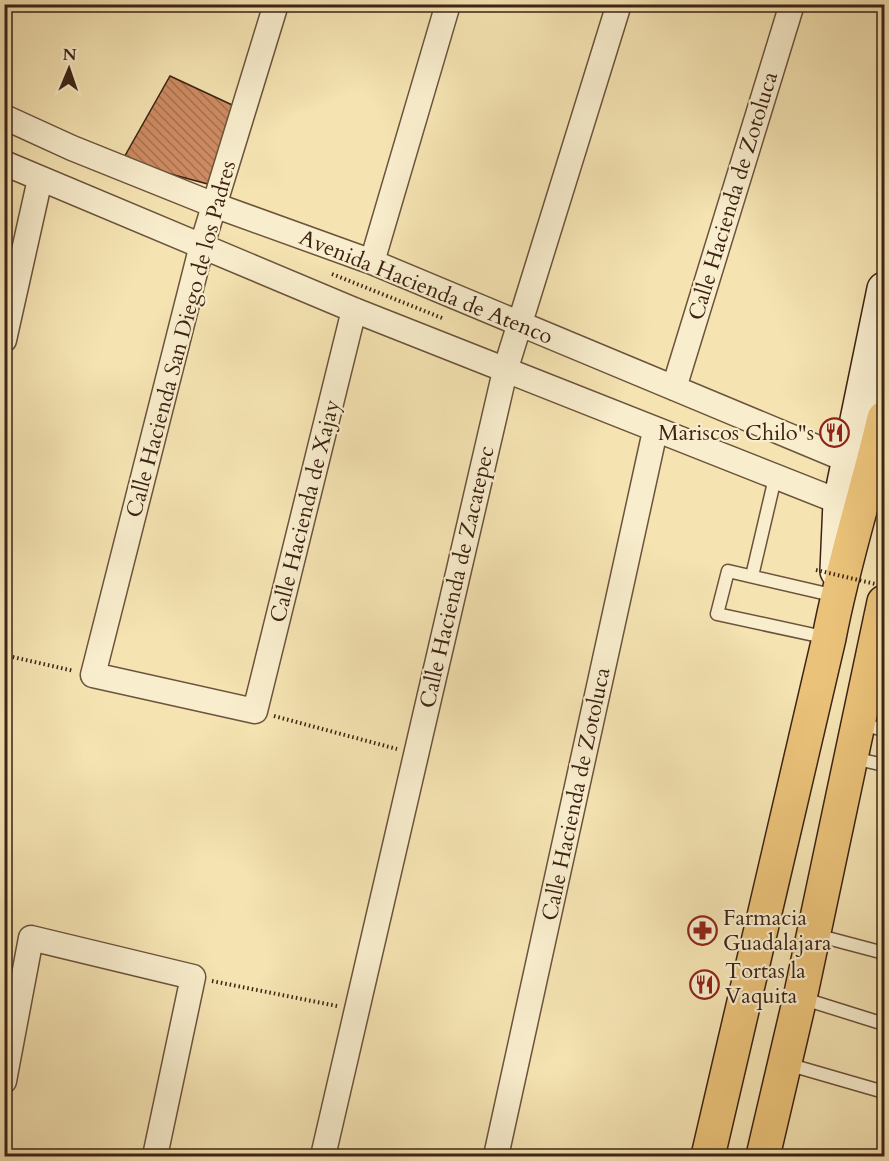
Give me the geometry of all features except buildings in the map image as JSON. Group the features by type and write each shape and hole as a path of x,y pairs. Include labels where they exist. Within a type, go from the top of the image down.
{"main road":[{"path":"830,587 858,470 885,289"},
{"path":"708,1156 830,638 830,587 840,502 885,418"},
{"path":"763,1156 852,758 872,727 885,603"}],"street":[{"name":"Calle Hacienda San Diego de los Padres","path":"93,675 202,245 276,4"},
{"path":"372,262 448,4"},
{"name":"Calle Hacienda de Zacatepec","path":"322,1156 505,371 619,4"},
{"name":"Calle Hacienda de Zotoluca","path":"674,388 792,4"},
{"name":"Avenida Hacienda de Atenco","path":"4,117 72,148 214,205 372,262 520,323 674,388 858,470"},
{"name":"Avenida Hacienda de Atenco","path":"4,163 354,310 655,431 840,502"},
{"path":"4,340 40,179"},
{"name":"Calle Hacienda de Xajay","path":"255,711 354,310"},
{"name":"Calle Hacienda de Zotoluca","path":"496,1156 655,431"},
{"path":"93,675 255,711"},
{"path":"4,1081 31,938 193,977 155,1156"}],"lane":[{"path":"752,576 775,478"},
{"path":"830,587 728,571 717,614 830,638"},
{"path":"852,758 885,765"},
{"path":"814,934 885,953"},
{"path":"800,998 885,1024"},
{"path":"785,1063 885,1092"}],"path":[{"path":"328,273 448,320"},
{"path":"830,587 885,586"},
{"path":"4,655 93,675"},
{"path":"255,711 415,755"},
{"path":"193,977 356,1010"}],"place":[{"name":"Mariscos Chilo\"s","path":"835,433"},
{"name":"Farmacia Guadalajara","path":"702,931"},
{"name":"Tortas la Vaquita","path":"704,984"}]}
